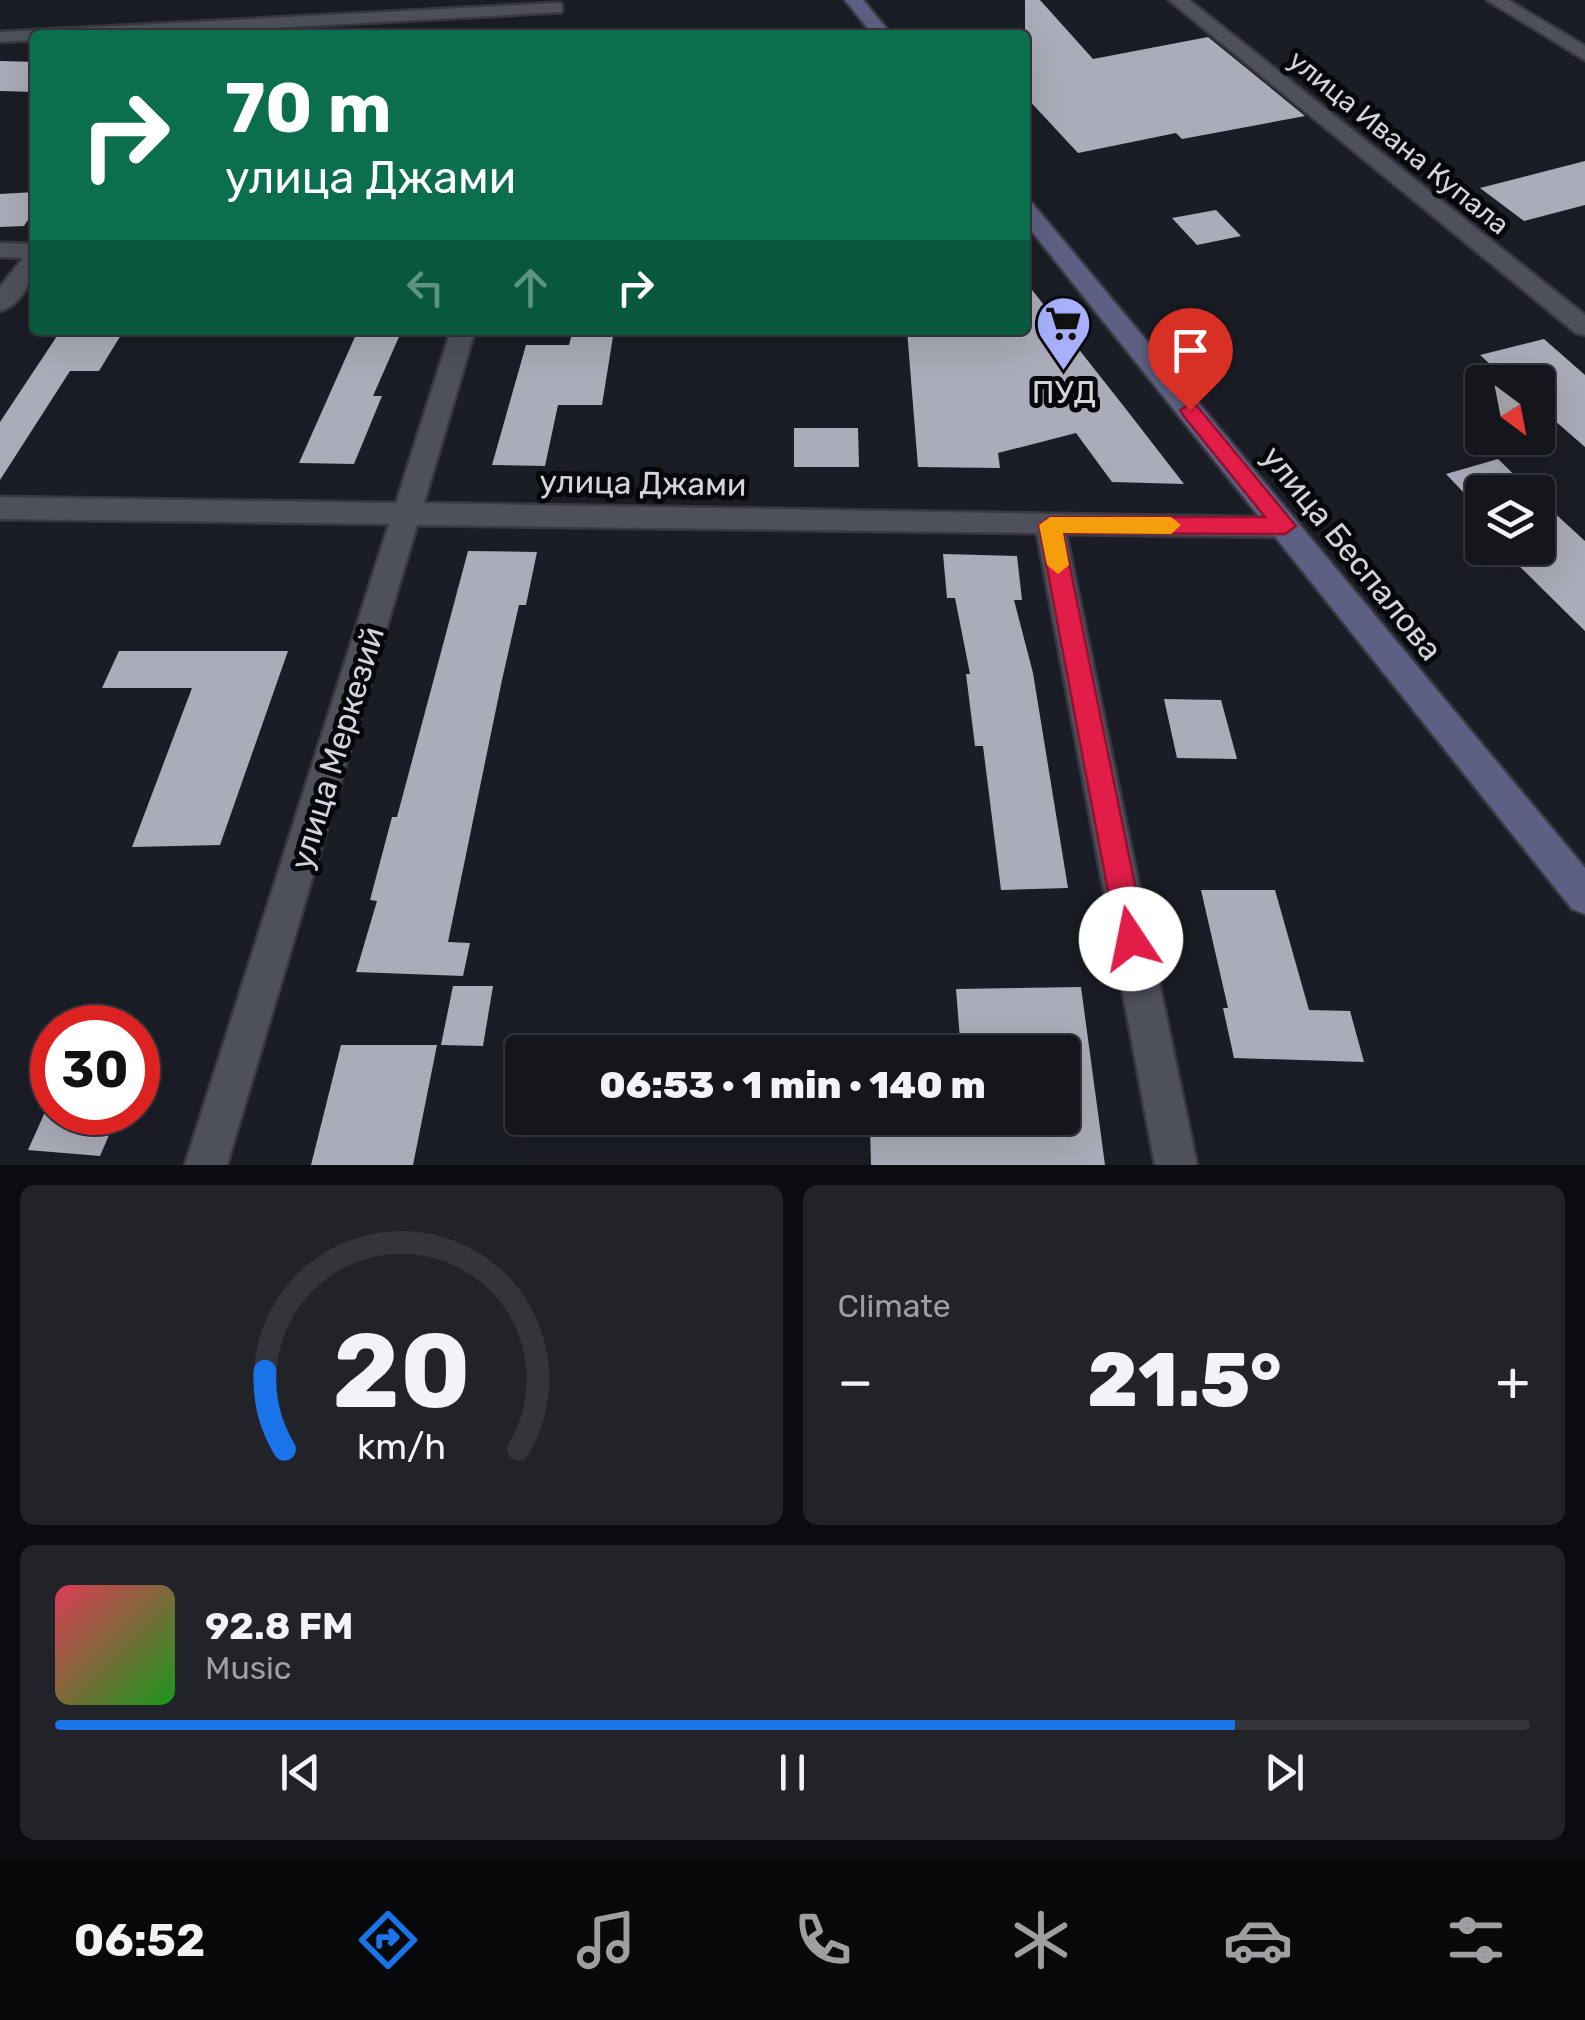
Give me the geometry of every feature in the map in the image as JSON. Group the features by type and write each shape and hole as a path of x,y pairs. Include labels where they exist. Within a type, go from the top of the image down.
{"main road":[{"path":"854,0 879,30"},
{"name":"улица Беспалова","path":"1030,215 1585,896"}],"street":[{"name":"улица Ивана Купала","path":"1178,0 1585,327"},
{"path":"1496,0 1585,54"},
{"path":"225,30 559,4 550,30"},
{"path":"0,37 30,36"},
{"path":"0,250 30,254"},
{"path":"0,303 30,262"},
{"name":"улица Меркезий","path":"206,1165 410,513 462,335"},
{"name":"улица Джами","path":"0,508 1285,526"},
{"path":"1050,525 1176,1165"}],"building":[{"path":"1025,0 1040,0 1093,59 1208,37 1305,116 1182,139 1176,133 1078,153 1030,101 1030,30 1025,30"},
{"path":"0,61 30,62 30,92 0,91"},
{"path":"1585,161 1585,205 1524,221 1480,188"},
{"path":"30,192 30,217 24,226 0,227 0,194"},
{"path":"1216,210 1241,236 1197,245 1172,218"},
{"path":"1030,287 1184,484 1112,482 1076,433 998,453 1000,468 918,467 907,335 1030,335"},
{"path":"58,335 121,335 99,371 70,371 0,480 0,422"},
{"path":"356,335 400,335 373,396 382,396 354,464 299,463"},
{"path":"572,335 613,335 602,405 558,405 545,466 492,465 526,345 569,345"},
{"path":"1544,339 1585,375 1585,447 1555,421 1555,365 1491,365 1480,355"},
{"path":"794,428 858,428 859,467 794,467"},
{"path":"1498,459 1514,475 1465,475 1465,494 1446,474"},
{"path":"1555,514 1585,541 1585,631 1518,565 1555,565"},
{"path":"468,551 537,552 526,605 519,605 448,942 470,943 463,976 356,972 377,901 370,900 392,817 397,817"},
{"path":"943,554 1017,556 1022,600 1014,600 1033,673 1068,888 1001,890 983,746 975,746 966,674 970,674 955,598 947,598"},
{"path":"119,651 288,651 220,845 132,847 192,688 102,688"},
{"path":"1164,699 1221,700 1237,759 1177,758"},
{"path":"1201,890 1275,890 1309,1010 1350,1011 1364,1062 1234,1058 1223,1008 1228,1008"},
{"path":"453,986 493,986 483,1046 441,1045"},
{"path":"1081,987 1105,1165 871,1165 870,1135 1080,1135 1080,1035 960,1035 956,989"},
{"path":"341,1045 437,1045 413,1165 311,1165"},
{"path":"35,1135 109,1135 100,1156 28,1150"}],"slow traffic":[{"path":"1058,565 1050,525 1171,525"}],"place":[{"name":"ПУД","path":"1064,372"}],"route":[{"path":"1131,939 1050,525 1285,526 1190,410"}]}
